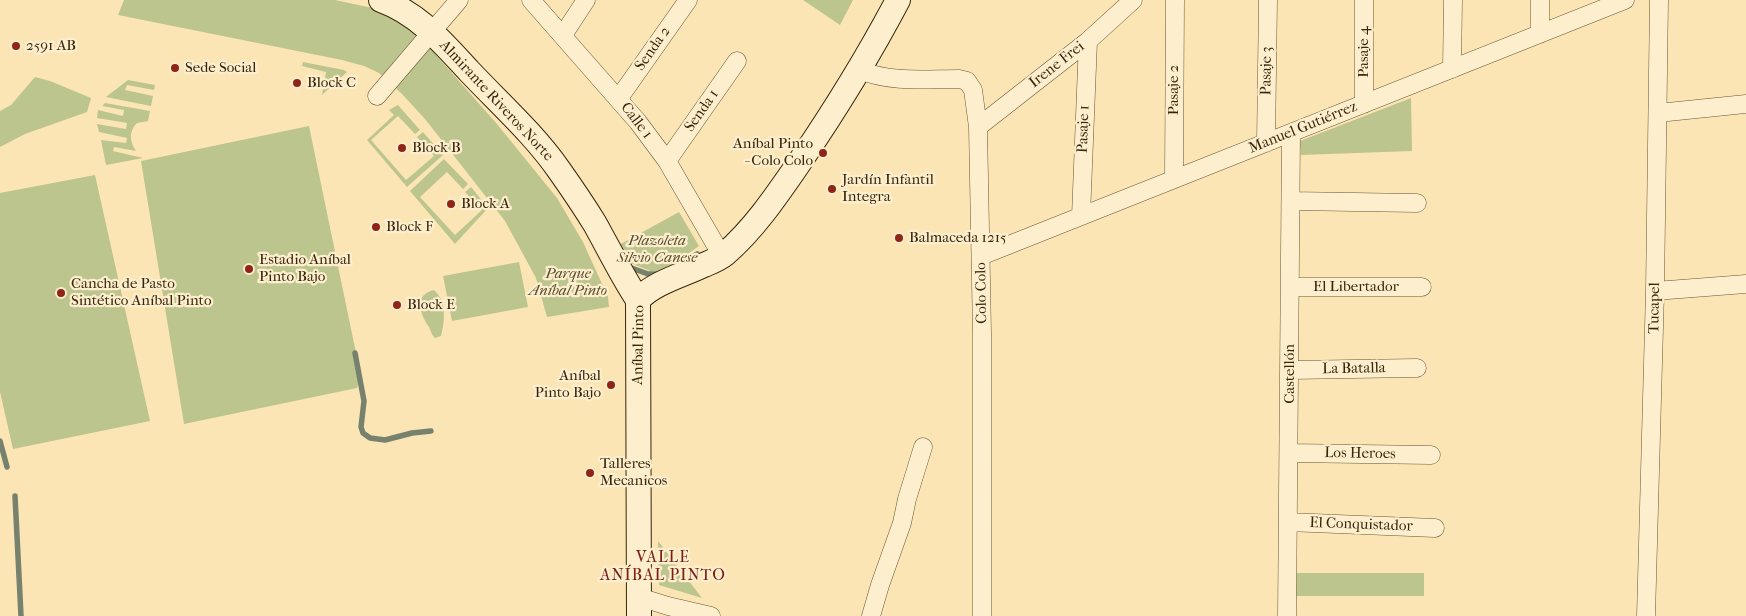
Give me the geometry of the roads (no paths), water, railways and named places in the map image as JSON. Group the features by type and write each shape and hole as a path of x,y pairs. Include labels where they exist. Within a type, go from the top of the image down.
{"street":[{"name":"Almirante Riveros Norte","path":"381,0 412,15 431,31 531,136 558,168 596,226 621,275 638,300"},
{"path":"377,96 459,0"},
{"name":"Calle 1","path":"531,0 619,98 638,122 667,161 722,256"},
{"path":"563,35 586,0"},
{"name":"Senda 2","path":"619,98 688,0"},
{"name":"Aníbal Pinto","path":"639,606 638,300 644,293 722,256 746,232 784,186 860,70 898,0"},
{"name":"Irene Frei","path":"978,127 1088,41 1133,0"},
{"name":"Pasaje 2","path":"1174,179 1175,0"},
{"name":"Pasaje 3","path":"1266,143 1268,0"},
{"name":"Pasaje 4","path":"1364,0 1364,104"},
{"path":"1452,68 1453,0"},
{"path":"1540,0 1540,34"},
{"name":"Manuel Gutiérrez","path":"981,256 1626,0"},
{"name":"Tucapel","path":"1646,616 1655,291 1659,0"},
{"name":"Pasaje 1","path":"1081,216 1088,41"},
{"name":"Senda 1","path":"667,161 738,61"},
{"name":"Colo Colo","path":"860,70 883,78 894,79 963,79 971,85 973,90 978,127 981,256 982,616"},
{"path":"1658,113 1746,104"},
{"name":"Castellón","path":"1287,616 1291,133"},
{"path":"1291,201 1417,204"},
{"path":"1655,291 1746,284"},
{"name":"El Libertador","path":"1290,287 1422,287"},
{"name":"La Batalla","path":"1290,370 1417,368"},
{"path":"871,616 902,523 906,499 923,447"},
{"name":"Los Heroes","path":"1289,453 1431,455"},
{"name":"El Conquistador","path":"1288,522 1435,528"},
{"path":"639,606 668,606 711,616"}],"waterway":[{"path":"684,262 697,254"},
{"path":"626,266 648,274 660,274"},
{"path":"355,353 364,401 361,427 363,433 370,438 385,440 412,433 431,431"},
{"path":"0,441 7,467"},
{"path":"15,496 21,616"}],"place":[{"name":"2591 AB","path":"16,46"},
{"name":"Sede Social","path":"175,68"},
{"name":"Block C","path":"297,83"},
{"name":"Block B","path":"402,148"},
{"name":"Aníbal Pinto - Colo Colo","path":"823,153"},
{"name":"Jardín Infantil Integra","path":"832,189"},
{"name":"Block A","path":"451,204"},
{"name":"Block F","path":"376,227"},
{"name":"Balmaceda 1215","path":"899,238"},
{"name":"Estadio Aníbal Pinto Bajo","path":"249,269"},
{"name":"Cancha de Pasto Sintético Aníbal Pinto","path":"61,293"},
{"name":"Block E","path":"397,305"},
{"name":"Aníbal Pinto Bajo","path":"611,385"},
{"name":"Talleres Mecanicos","path":"590,473"}],"district":[{"name":"VALLE ANÍBAL PINTO","path":"663,567"}],"park label":[{"name":"Plazoleta Silvio Canese","path":"657,250"},
{"name":"Parque Aníbal Pinto","path":"568,282"}]}
